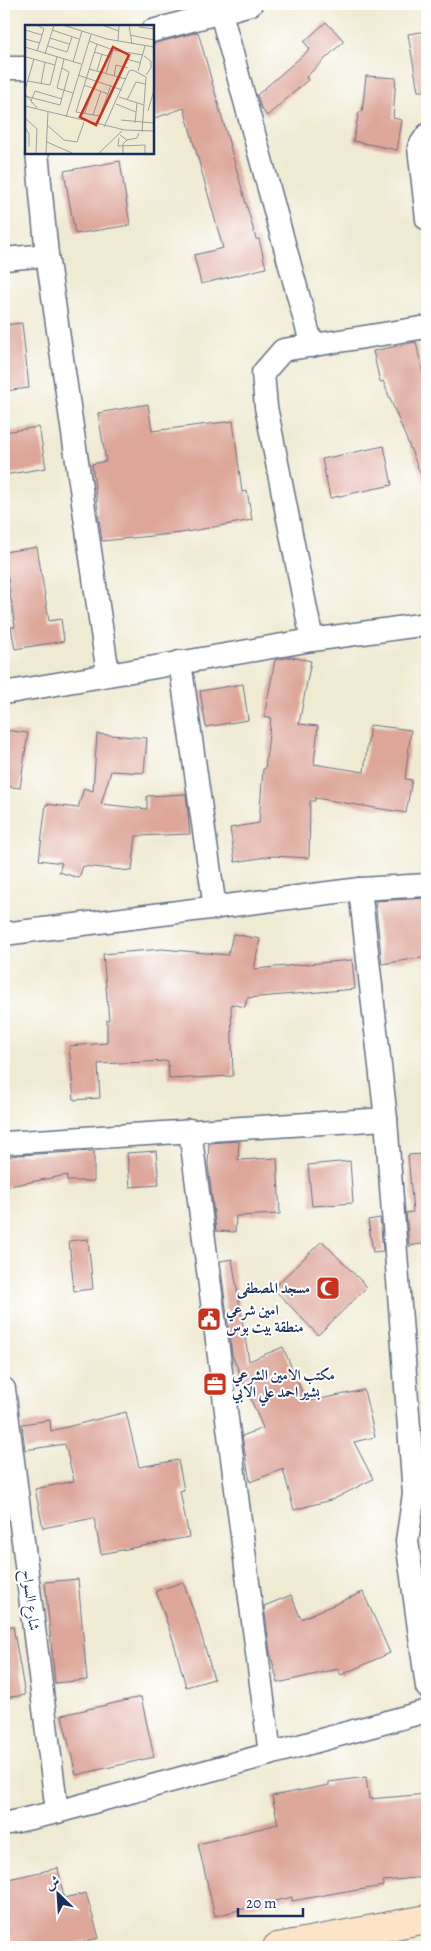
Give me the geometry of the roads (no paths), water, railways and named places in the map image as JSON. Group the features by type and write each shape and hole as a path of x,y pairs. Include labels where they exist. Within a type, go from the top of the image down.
{"street":[{"path":"154,30 251,4"},
{"path":"221,13 312,346"},
{"path":"4,68 25,68"},
{"path":"427,135 419,147 427,219"},
{"path":"37,154 46,255 108,674"},
{"path":"4,259 46,255"},
{"path":"312,640 266,407 263,373 283,350 427,327"},
{"path":"4,693 312,640 427,624"},
{"path":"180,662 215,908"},
{"path":"4,934 360,889 427,885"},
{"path":"360,889 386,1119 421,1493 407,1541 427,1687"},
{"path":"4,1143 386,1119"},
{"path":"190,1130 270,1754"},
{"name":"شارع السواح","path":"4,1389 57,1812"},
{"path":"4,1824 57,1812 427,1711"},
{"path":"277,1947 427,1919"}],"place":[{"name":"مسجد المصطفى","path":"328,1288"},
{"name":"امين شرعي منطقة بيت بوس","path":"209,1319"},
{"name":"مكتب الامين الشرعي بشير احمد علي الابي","path":"215,1384"}]}
